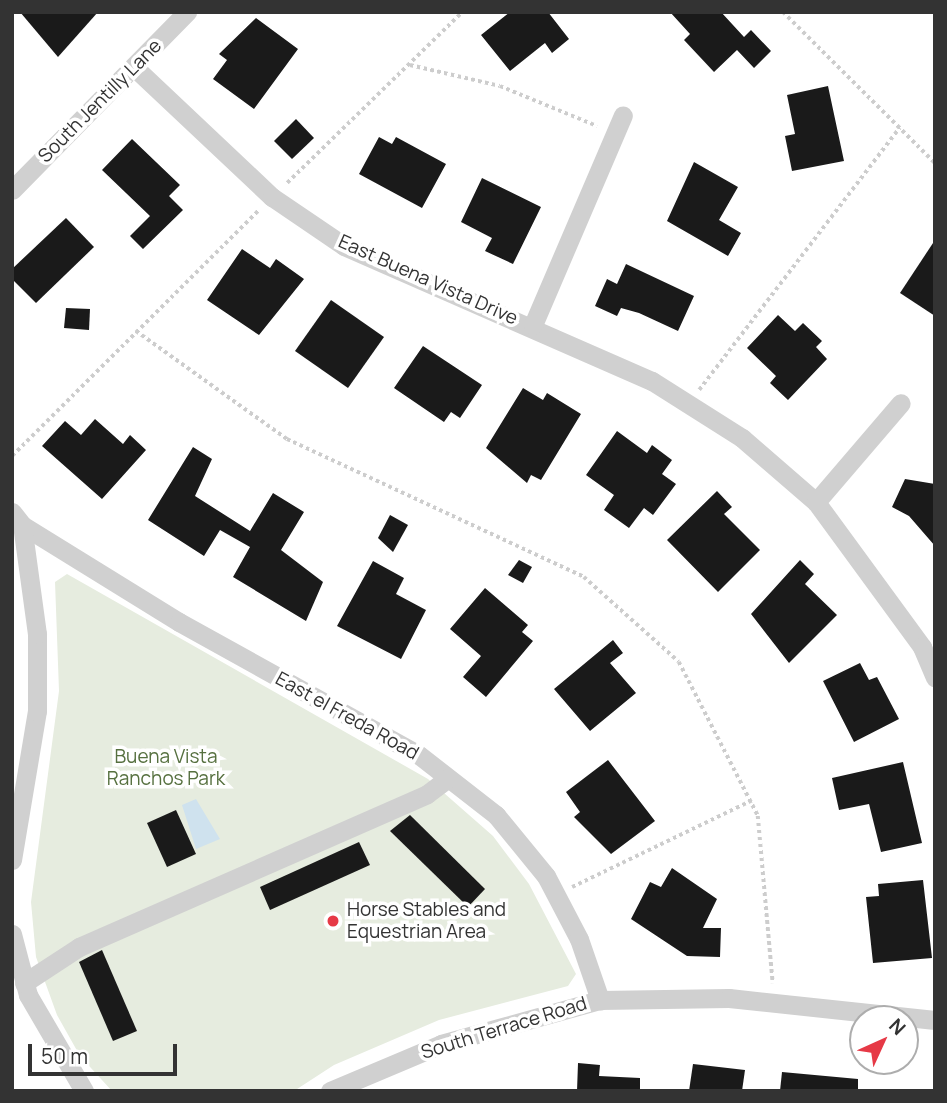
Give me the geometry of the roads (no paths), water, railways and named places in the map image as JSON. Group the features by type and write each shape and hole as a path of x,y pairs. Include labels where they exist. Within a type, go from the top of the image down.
{"street":[{"name":"South Jentilly Lane","path":"12,190 187,12"},
{"name":"East Buena Vista Drive","path":"134,67 272,197 344,246 533,326 688,404 742,438 816,502 922,647 935,677"},
{"name":"East Buena Vista Drive","path":"533,326 623,115"},
{"path":"816,502 901,403"},
{"path":"12,860 37,711 37,634 17,518"},
{"name":"East el Freda Road","path":"17,518 179,622 419,755 496,816 556,895 600,1000"},
{"path":"24,983 79,947 426,794 448,778"},
{"path":"12,934 24,983 49,1039 84,1091"},
{"name":"South Terrace Road","path":"330,1091 441,1044 600,1000 774,1003 935,1020"}],"water":[{"path":"196,799 220,839 196,849 182,805"}],"place":[{"name":"Horse Stables and Equestrian Area","path":"333,921"}],"park label":[{"name":"Buena Vista Ranchos Park","path":"166,768"}]}
